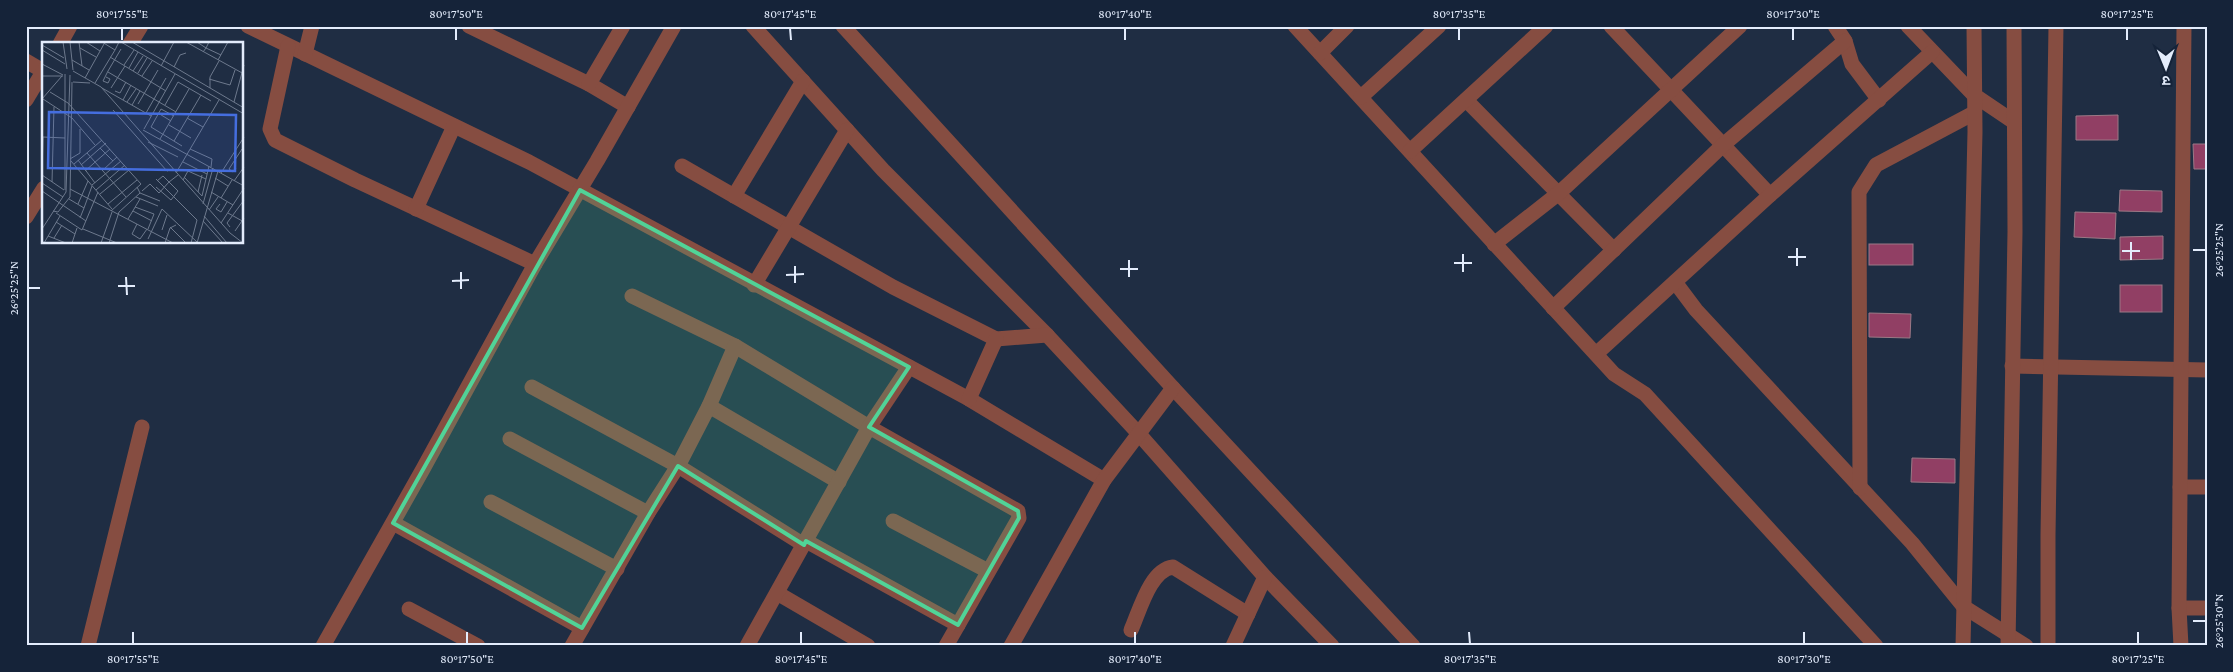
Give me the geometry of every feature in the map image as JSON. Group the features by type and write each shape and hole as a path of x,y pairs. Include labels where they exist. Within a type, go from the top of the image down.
{"street":[{"path":"61,42 70,26"},
{"path":"131,42 141,26"},
{"path":"248,26 267,31 288,46 529,162 969,400 1104,480"},
{"path":"305,54 312,26"},
{"path":"469,26 589,84 628,108"},
{"path":"589,84 623,26"},
{"path":"323,646 536,264 674,26"},
{"path":"753,26 938,227 1047,335 1139,434 1266,577 1332,646"},
{"path":"844,26 1173,388 1414,646"},
{"path":"1295,26 1614,374 1645,394 1876,646"},
{"path":"1320,53 1347,26"},
{"path":"1361,97 1439,26"},
{"path":"1410,151 1546,26"},
{"path":"1611,26 1770,195"},
{"path":"1494,244 1559,193 1740,26"},
{"path":"1908,26 1974,95 2014,122"},
{"path":"1963,646 1974,113 1974,26"},
{"path":"2008,640 2015,232 2014,26"},
{"path":"2048,646 2056,26"},
{"path":"2181,646 2179,608 2184,26"},
{"path":"1553,308 1843,32 1852,64 1879,100"},
{"path":"288,46 270,129 275,140 416,209 536,264"},
{"path":"1596,354 1770,195 1932,52"},
{"path":"26,61 42,69"},
{"path":"26,100 42,72"},
{"path":"734,196 802,81"},
{"path":"1466,100 1614,250"},
{"path":"1860,488 1859,192 1876,165 1974,113"},
{"path":"416,209 454,126"},
{"path":"754,285 847,130"},
{"path":"682,166 894,287 996,339 1047,335"},
{"path":"26,217 42,191"},
{"path":"1675,282 1696,310 1912,543 1964,607 2008,640 2026,646"},
{"path":"632,296 735,346 869,427 1018,511 1019,518 946,646"},
{"path":"969,400 996,339"},
{"path":"572,646 648,513 678,466 709,406 735,346"},
{"path":"2012,366 2207,370"},
{"path":"747,646 869,427 909,367"},
{"path":"532,387 678,466 805,543 958,625"},
{"path":"1013,645 1104,480 1173,388"},
{"path":"709,406 839,482"},
{"path":"88,646 142,427"},
{"path":"510,439 648,513"},
{"path":"2180,487 2207,487"},
{"path":"491,502 617,570"},
{"path":"893,521 988,571"},
{"path":"392,523 582,628"},
{"path":"1131,630 1155,578 1164,568 1173,568 1248,614"},
{"path":"1233,646 1266,577"},
{"path":"777,593 868,646"},
{"path":"2179,608 2207,608"},
{"path":"409,609 478,646"}],"highlighted area":[{"path":"580,190 909,367 869,427 1018,511 1019,518 958,625 806,541 804,545 678,466 582,628 393,523"}],"building":[{"path":"2118,115 2118,140 2076,140 2076,116"},
{"path":"2193,144 2207,144 2207,169 2194,169"},
{"path":"2120,190 2162,191 2162,212 2119,211"},
{"path":"2075,212 2116,213 2115,239 2074,237"},
{"path":"2163,236 2163,259 2120,260 2120,237"},
{"path":"1869,244 1913,244 1913,265 1869,265"},
{"path":"2120,285 2162,285 2162,312 2120,312"},
{"path":"1869,313 1911,314 1910,338 1869,337"},
{"path":"1912,458 1955,459 1955,483 1911,482"}]}
